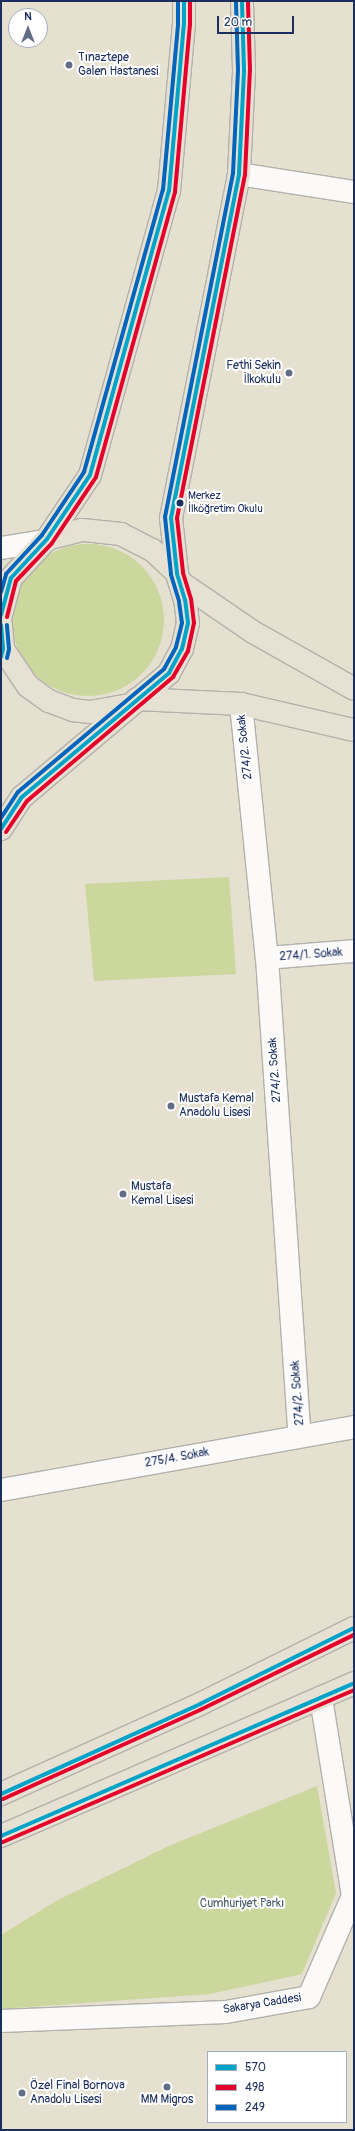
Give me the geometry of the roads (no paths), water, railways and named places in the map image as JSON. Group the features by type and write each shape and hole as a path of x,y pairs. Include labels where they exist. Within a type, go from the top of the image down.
{"main road":[{"path":"1,616 11,578 46,540 90,475 169,192 184,24 184,1"},
{"path":"1,829 22,797 169,673 182,650 188,623 185,600 179,578 171,518 239,174 244,70 242,1"},
{"path":"46,540 82,530 120,534 152,550 179,578 253,632 354,689"},
{"path":"1,625 2,650 28,686 49,701 73,710 90,712 134,702 241,704 354,730"},
{"path":"1,1794 200,1704 354,1628"},
{"path":"1,1836 354,1683"}],"street":[{"path":"239,174 354,192"},
{"path":"1,548 46,540"},
{"name":"274/2. Sokak","path":"241,704 267,958 300,1436"},
{"name":"274/1. Sokak","path":"267,958 354,951"},
{"name":"275/4. Sokak","path":"1,1490 354,1427"},
{"name":"Sakarya Caddesi","path":"1,2021 226,2012 309,1997 353,1896 321,1698"}],"place":[{"name":"Tınaztepe Galen Hastanesi","path":"69,65"},
{"name":"Fethi Sekin İlkokulu","path":"289,373"},
{"name":"Merkez İlköğretim Okulu","path":"180,503"},
{"name":"Mustafa Kemal Anadolu Lisesi","path":"171,1106"},
{"name":"Mustafa Kemal Lisesi","path":"123,1194"},
{"name":"MM Migros","path":"167,2087"},
{"name":"Özel Final Bornova Anadolu Lisesi","path":"22,2093"}],"park label":[{"name":"Cumhuriyet Parkı","path":"242,1904"}]}
